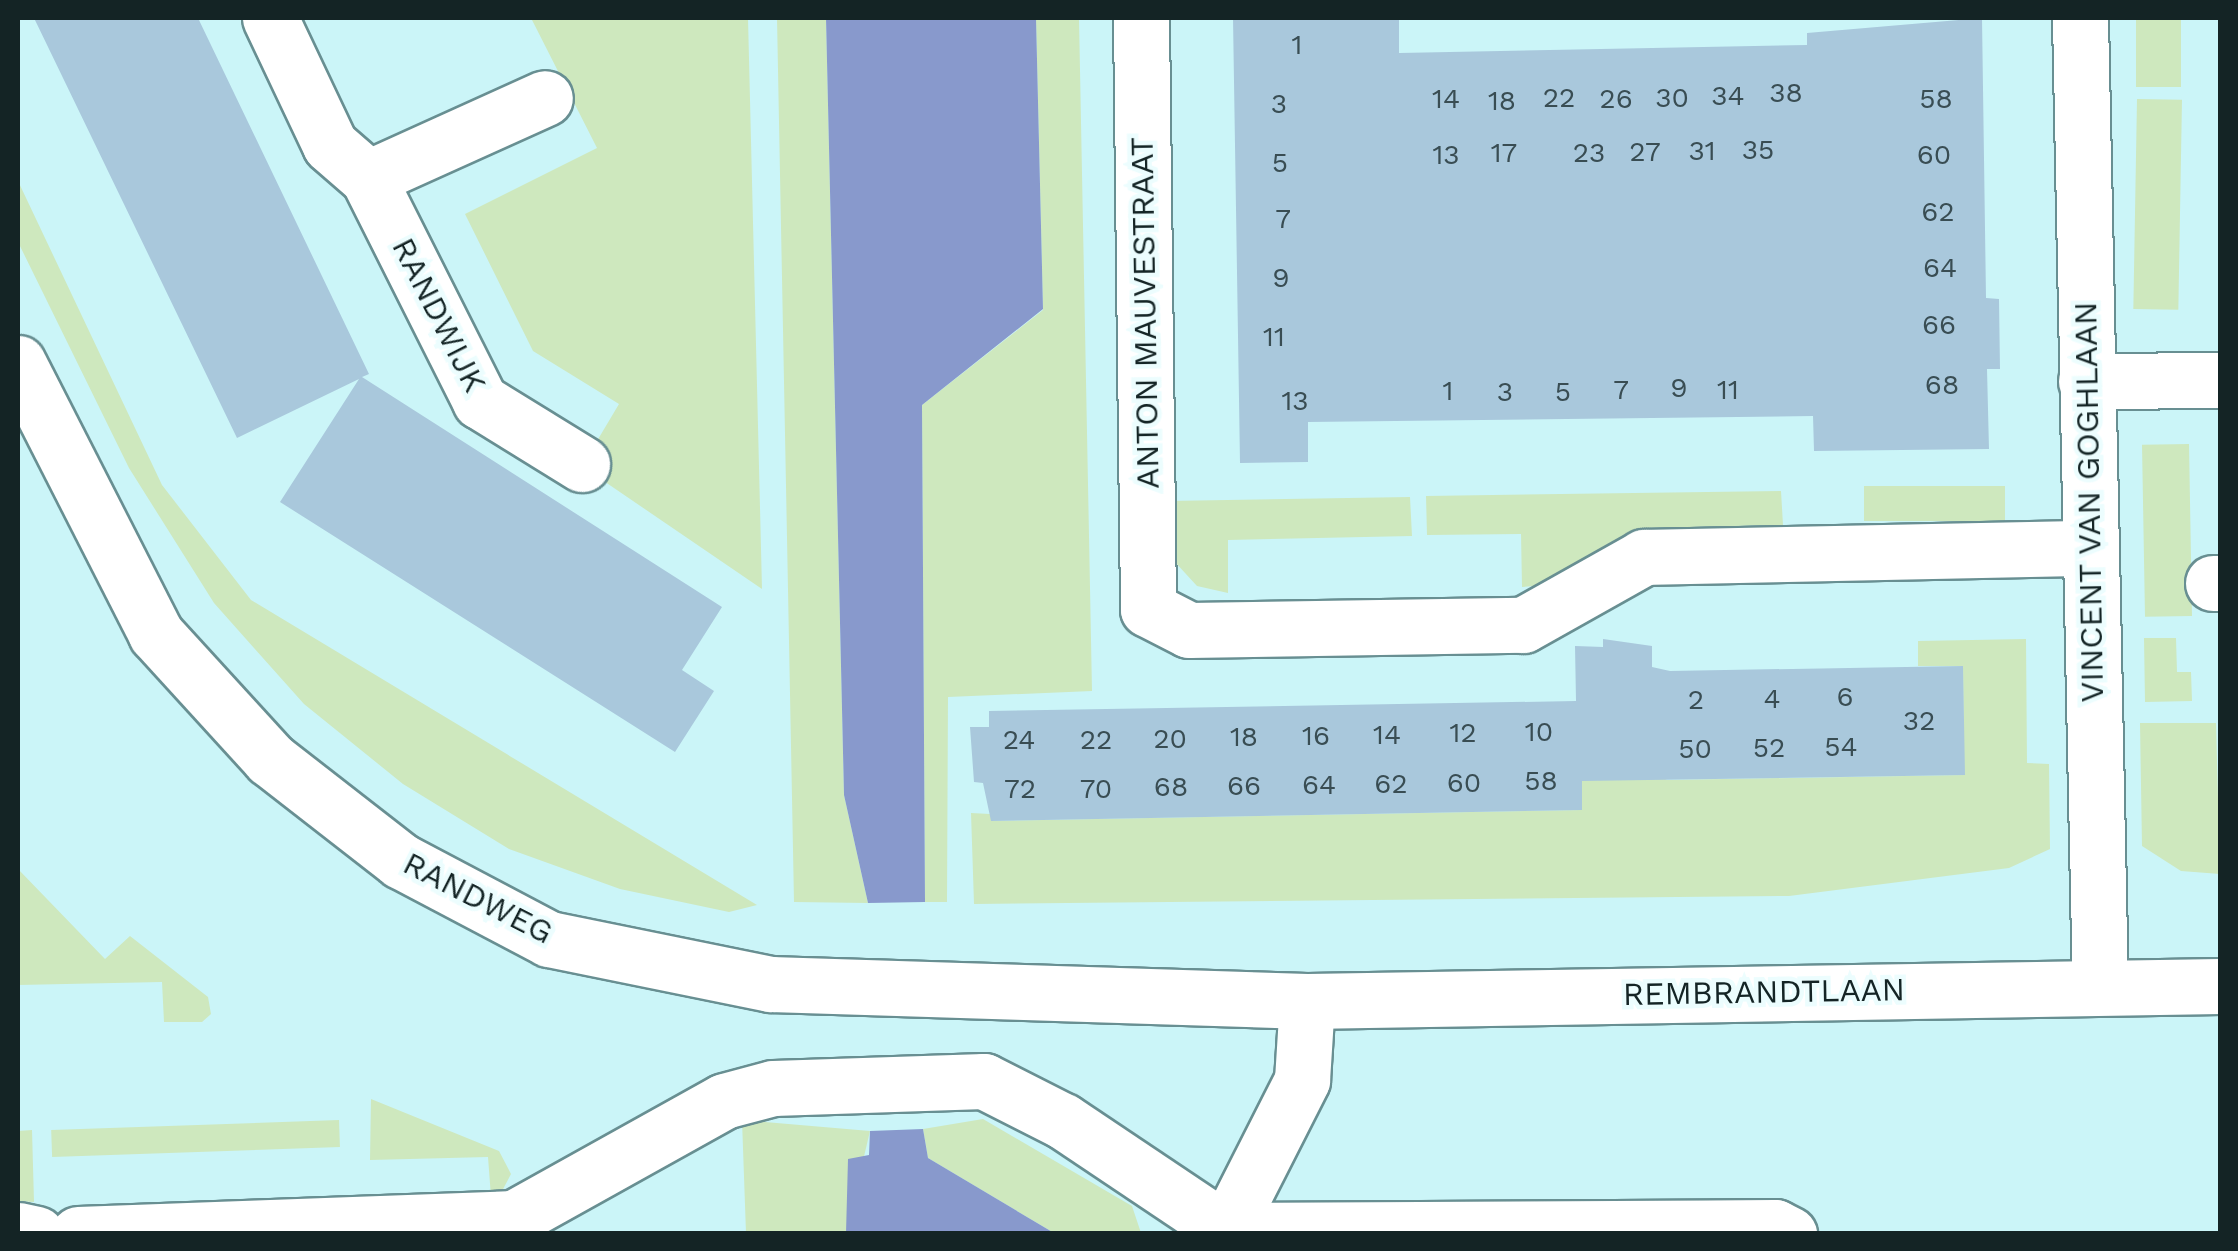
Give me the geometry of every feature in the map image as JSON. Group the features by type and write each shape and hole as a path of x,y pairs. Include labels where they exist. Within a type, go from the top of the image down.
{"street":[{"name":"RANDWIJK","path":"270,18 330,145 368,178 480,402 582,464"},
{"name":"ANTON MAUVESTRAAT","path":"1141,18 1148,609 1189,630 1522,626 1644,557 2087,548"},
{"name":"VINCENT VAN GOGHLAAN","path":"2080,18 2087,548 2100,986"},
{"path":"368,178 545,98"},
{"name":"RANDWEG","path":"18,363 156,634 270,760 401,860 549,939 770,984 939,984 1308,1001"},
{"path":"2086,380 2220,380"},
{"name":"REMBRANDTLAAN","path":"1308,1001 2220,986"},
{"path":"1225,1232 1302,1080 1308,1001"},
{"path":"78,1234 514,1218 724,1100 773,1088 984,1080 1063,1121 1225,1232 1775,1226 1788,1234"},
{"path":"18,1230 37,1234"}],"green space":[{"path":"531,18 748,18 762,589 592,473 594,446 619,404 533,351 465,214 597,148"},
{"path":"777,18 826,18 844,795 868,903 794,902"},
{"path":"1036,18 1079,18 1092,691 948,697 947,902 925,902 922,405 1043,310"},
{"path":"2136,18 2181,18 2181,87 2136,87"},
{"path":"2137,99 2182,100 2178,310 2133,309"},
{"path":"18,181 162,485 251,600 757,905 729,912 620,889 509,849 403,784 304,704 214,603 129,468 18,242"},
{"path":"2189,444 2192,616 2145,617 2142,445"},
{"path":"1864,486 2005,486 2005,521 1864,521"},
{"path":"1781,491 1783,525 1647,528 1535,586 1522,587 1521,534 1427,535 1426,496"},
{"path":"1410,497 1412,536 1228,540 1228,593 1197,586 1174,561 1168,501"},
{"path":"2144,638 2176,638 2177,672 2191,672 2192,701 2145,702"},
{"path":"2026,639 2027,763 2049,764 2050,849 2009,868 1789,896 974,904 971,813 990,814 992,821 1582,810 1582,735 1667,780 1964,775 1963,666 1918,666 1918,641"},
{"path":"2140,723 2216,723 2220,874 2181,871 2142,846"},
{"path":"18,869 105,959 130,936 208,997 211,1014 202,1022 164,1022 162,982 18,985"},
{"path":"371,1099 499,1151 511,1174 502,1191 491,1197 488,1157 370,1160"},
{"path":"983,1119 1132,1206 1141,1233 1054,1233 928,1158 923,1129"},
{"path":"339,1120 340,1147 52,1157 51,1130"},
{"path":"742,1120 870,1131 846,1233 746,1233"},
{"path":"32,1130 34,1202 18,1201 18,1131"}],"water":[{"path":"826,18 1036,18 1043,309 922,405 925,902 868,903 844,795"},
{"path":"923,1129 928,1158 1054,1233 846,1233 848,1159 869,1155 870,1131"}],"building":[{"path":"34,18 198,18 369,374 362,377 722,607 682,670 714,691 675,752 280,502 359,379 237,438"},
{"path":"1233,18 1399,18 1399,53 1807,45 1807,33 1982,18 1986,298 1999,299 2000,369 1987,369 1989,449 1814,451 1813,416 1308,422 1308,462 1240,463"},
{"path":"1603,639 1652,646 1652,667 1670,671 1963,666 1965,775 1582,781 1582,810 991,821 983,783 974,782 970,727 989,727 989,711 1576,701 1575,646 1603,647"}]}
